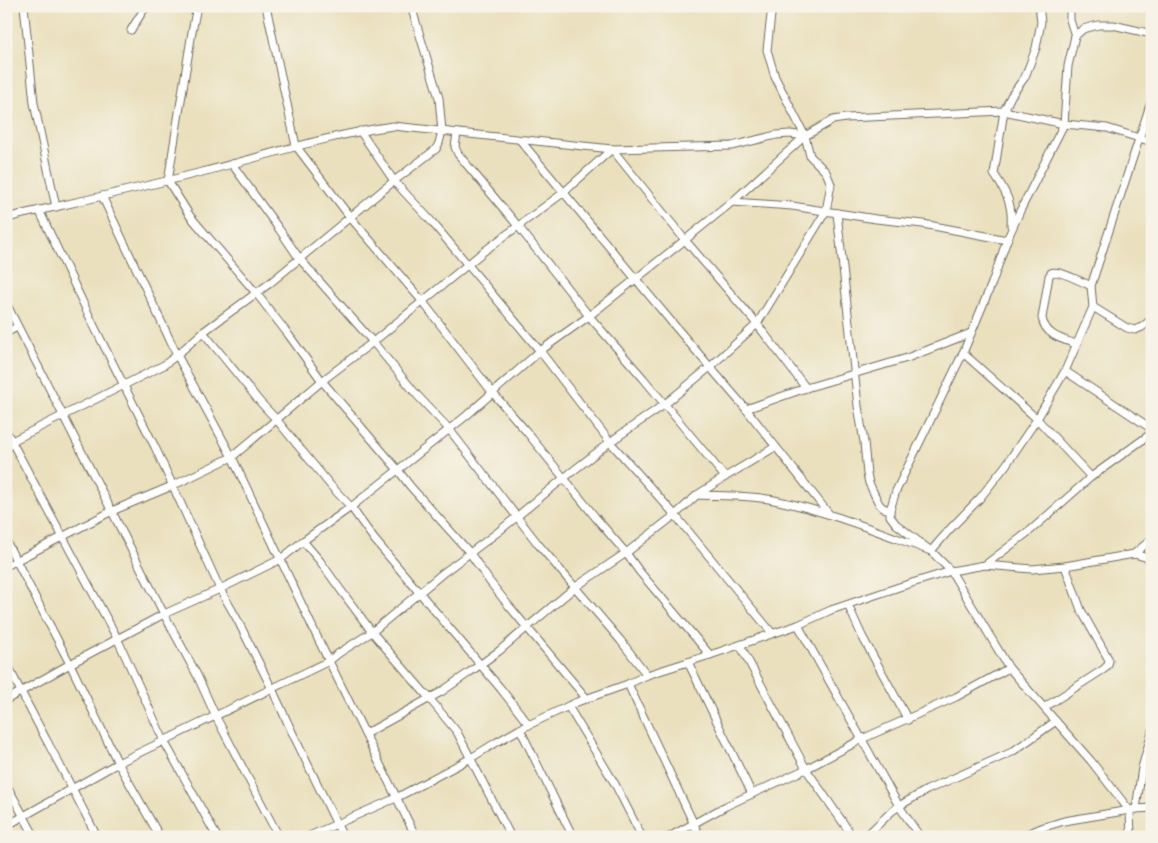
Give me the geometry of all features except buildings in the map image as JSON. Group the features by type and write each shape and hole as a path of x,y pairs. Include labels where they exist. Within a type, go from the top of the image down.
{"street":[{"path":"24,6 34,102 56,207"},
{"path":"131,30 146,6"},
{"path":"197,6 168,181 190,216 256,293 322,381 410,486 470,553 490,582 587,699"},
{"path":"266,6 296,146 350,217 423,302 492,392 710,655"},
{"path":"9,443 164,365 436,149 442,131 439,98 411,6"},
{"path":"6,826 118,763 329,661 372,632 419,592 517,517 610,442 665,404 710,367 756,324 826,211 831,184 826,172 810,156 804,136 775,77 767,50 772,6"},
{"path":"1039,6 1041,22 1036,48 1025,77 1011,96 1004,111 994,174 1004,190 1012,213 1011,225 992,283 963,353 896,491 890,516 896,524 931,551 951,571 1010,668 1133,810"},
{"path":"1006,240 1064,124 1068,66 1075,36 1070,20 1070,6"},
{"path":"1075,36 1083,29 1098,25 1113,25 1152,34"},
{"path":"931,551 980,498 1006,465 1037,419 1065,371 1093,307 1091,286 1152,99"},
{"path":"6,700 117,638 281,559 398,470 466,416 540,351 588,316 732,202 804,136 833,120 1004,111 1064,124 1106,128 1152,142"},
{"path":"6,218 168,181 296,146 360,131 393,126 612,149 732,146 776,134 804,136"},
{"path":"360,131 394,181 432,222 540,351 610,442 675,515 772,633"},
{"path":"457,133 455,147 458,154 518,226 588,316 665,404 724,477"},
{"path":"520,140 746,409 830,514"},
{"path":"6,566 112,511 172,486 232,457 322,381 468,265 563,193 612,149"},
{"path":"612,149 756,324 806,388"},
{"path":"232,164 299,258 448,429 552,562 647,675"},
{"path":"102,196 177,356 232,457 329,661 416,837"},
{"path":"732,202 792,206 923,224 1006,240"},
{"path":"40,210 85,309 154,447 220,589 272,688 343,837"},
{"path":"837,213 854,375 867,474 879,504 883,508 890,510"},
{"path":"1076,344 1050,333 1042,323 1049,276 1054,272 1062,273 1091,286"},
{"path":"6,303 279,837"},
{"path":"1093,307 1127,328 1135,330 1152,319"},
{"path":"6,333 17,327"},
{"path":"204,332 529,725"},
{"path":"746,409 806,388 907,358 971,333"},
{"path":"963,353 1037,419 1090,477"},
{"path":"985,565 1032,530 1090,477 1152,431 1065,371"},
{"path":"6,431 9,443 63,536 117,638 164,741 217,837"},
{"path":"365,734 442,692 480,666 574,588 626,553 698,495 724,477 775,447"},
{"path":"698,495 774,500 830,514 931,551"},
{"path":"1134,554 1152,538"},
{"path":"6,541 70,664 118,763 160,837"},
{"path":"303,541 372,632 456,732 511,837"},
{"path":"307,837 396,798 471,758 520,729 568,706 647,675 798,625 899,587 951,571 985,565 1032,569 1065,566 1134,554 1152,559"},
{"path":"1045,708 1104,669 1108,665 1109,660 1081,610 1065,566"},
{"path":"848,605 862,636 908,720"},
{"path":"798,625 899,806 920,837"},
{"path":"740,645 806,768 853,837"},
{"path":"6,662 74,789 97,837"},
{"path":"688,662 752,794"},
{"path":"668,837 862,739 956,697 1010,668"},
{"path":"628,684 700,837"},
{"path":"568,706 615,784 642,837"},
{"path":"865,837 899,806 927,790 1012,752 1056,721"},
{"path":"520,729 573,837"},
{"path":"1131,837 1133,810 1152,732"},
{"path":"6,784 35,837"},
{"path":"1020,837 1044,827 1064,822 1152,808"}]}
